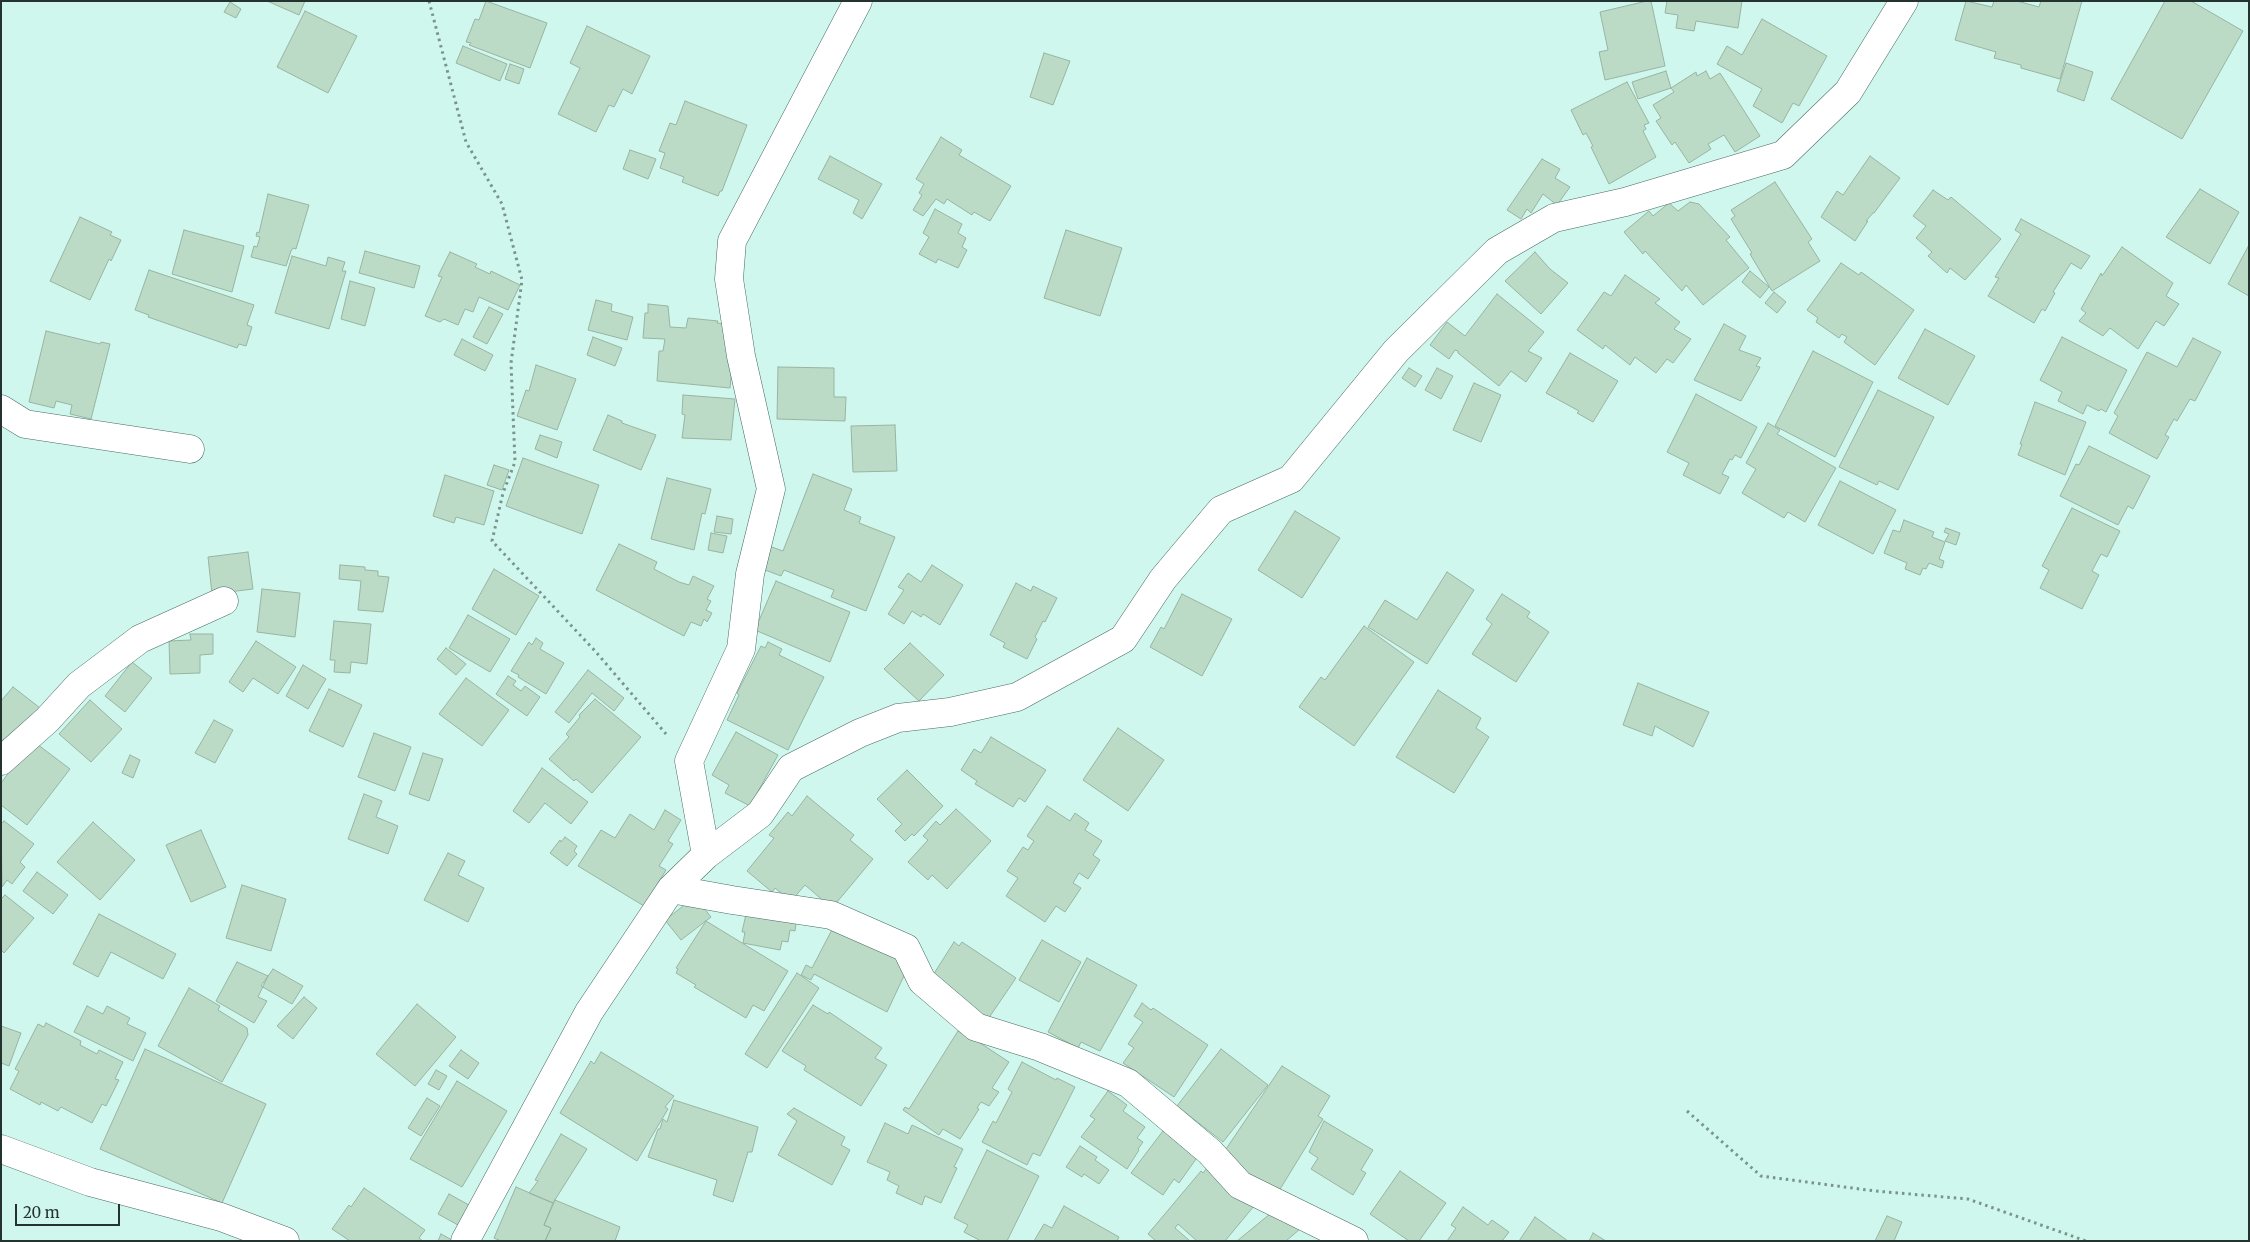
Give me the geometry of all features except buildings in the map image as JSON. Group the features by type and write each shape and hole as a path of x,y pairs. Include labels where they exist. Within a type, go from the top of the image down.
{"street":[{"path":"706,855 689,761 741,649 750,574 771,489 739,346 729,279 732,241 858,1"},
{"path":"465,1241 589,1012 671,889 706,855 760,814 791,768 842,742 898,718 950,712 1018,697 1123,639 1163,579 1221,510 1291,479 1396,352 1497,251 1554,218 1625,202 1783,155 1848,92 1904,1"},
{"path":"1,409 25,424 190,449"},
{"path":"1,761 47,720 79,685 140,639 224,601"},
{"path":"671,889 831,915 906,948 922,981 976,1027 1040,1047 1128,1083 1210,1152 1240,1185 1336,1234 1354,1241"},
{"path":"1,1149 90,1182 222,1217 285,1241"}],"path":[{"path":"430,1 466,142 502,204 522,280 511,363 515,462 503,493 492,541 596,652 689,761"},
{"path":"1687,1111 1761,1176 1875,1191 1968,1199 2086,1241"}]}
